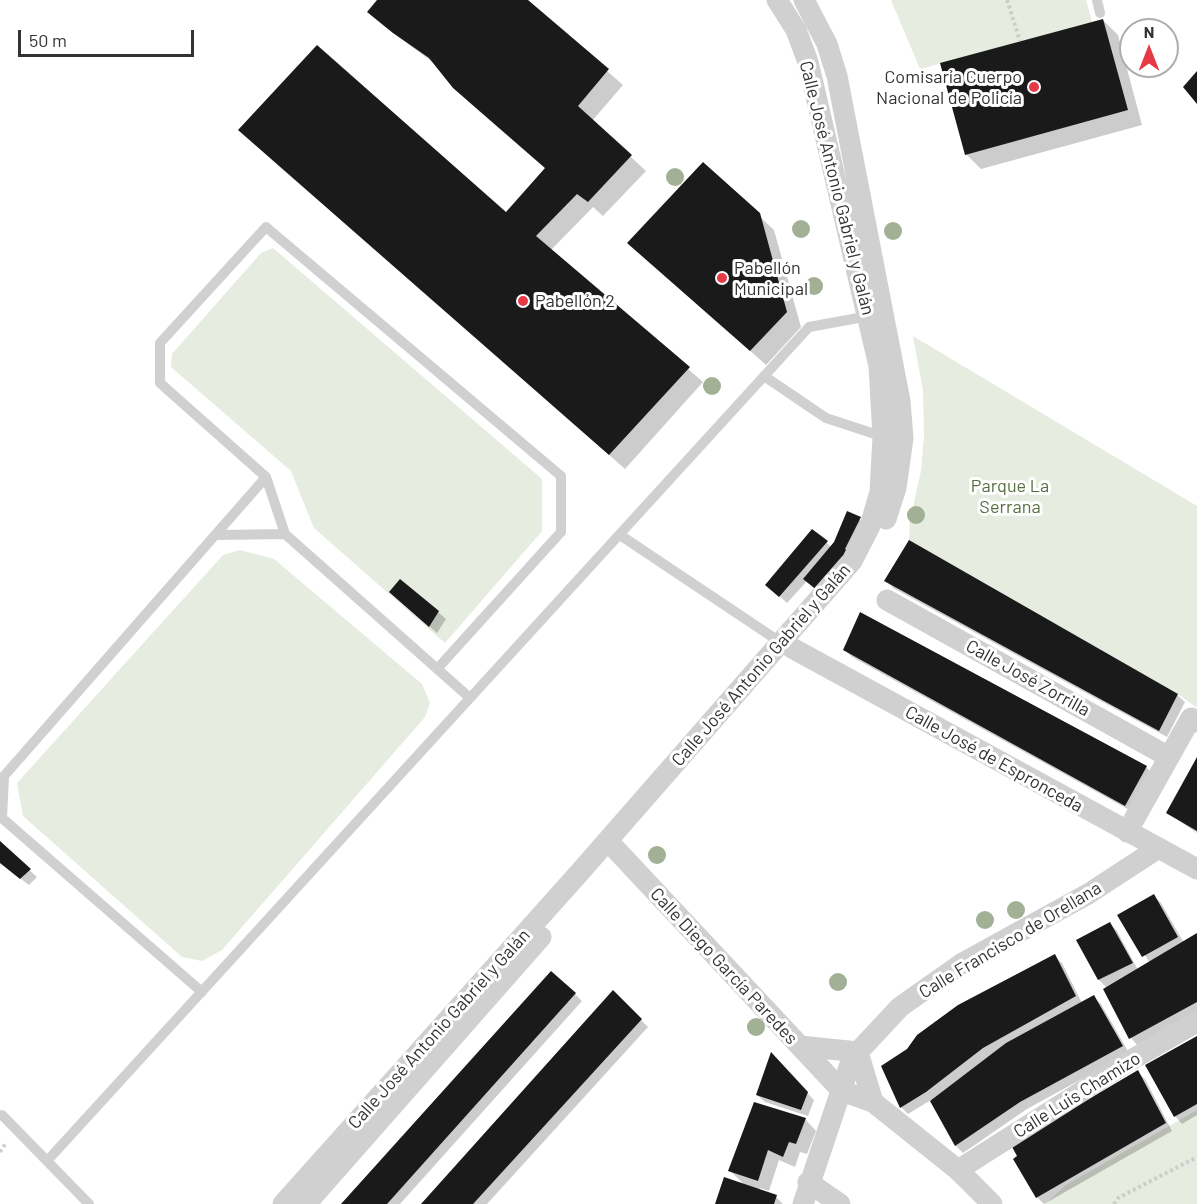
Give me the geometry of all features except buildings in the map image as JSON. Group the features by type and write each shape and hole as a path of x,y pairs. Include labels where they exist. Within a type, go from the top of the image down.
{"street":[{"name":"Calle José Antonio Gabriel y Galán","path":"306,1204 786,645 867,561 882,533 896,488 893,437 900,401 808,62 796,30 777,0"},
{"name":"Calle José Antonio Gabriel y Galán","path":"804,0 827,44 837,76 875,314"},
{"name":"Calle José Zorrilla","path":"887,600 1169,757"},
{"name":"Calle José de Espronceda","path":"786,645 1197,869"},
{"path":"1127,832 1191,718 1197,722"},
{"name":"Calle José Antonio Gabriel y Galán","path":"283,1204 612,846"},
{"name":"Calle Diego García Paredes","path":"612,846 842,1091"},
{"name":"Calle Francisco de Orellana","path":"803,1204 808,1182 842,1091 843,1081 858,1052 900,1007 961,964 1088,894 1157,849"},
{"name":"Calle Luis Chamizo","path":"958,1170 1131,1060 1197,1023"},
{"path":"800,1046 858,1052 873,1102"},
{"path":"842,1091 873,1102 958,1170 992,1204"},
{"path":"808,1182 840,1204"}],"lane":[{"path":"1097,0 1100,13"},
{"path":"437,669 561,532 561,476 266,227 160,343 160,383 266,477 285,534 437,669 470,698"},
{"path":"47,1161 809,327 875,314"},
{"path":"764,376 826,418 893,437"},
{"path":"202,992 2,818 4,776 266,477"},
{"path":"217,535 285,534"},
{"path":"620,535 786,645"},
{"path":"2,1114 89,1204"}],"path":[{"path":"1007,0 1020,41"},
{"path":"1114,1204 1118,1198 1197,1157"}],"green space":[{"path":"891,0 1086,0 1092,22 920,69"},
{"path":"273,248 542,479 542,531 445,643 314,528 291,471 171,367 172,354 261,253"},
{"name":"Parque La Serrana","path":"913,336 1197,506 1197,708 1178,694 909,540 910,520 921,471 924,436 923,391"},
{"path":"240,550 274,559 422,684 430,703 425,717 222,950 202,961 182,957 23,816 17,783 223,555"},
{"path":"1197,1110 1197,1204 1045,1204 1066,1185"}],"place":[{"name":"Comisaría Cuerpo Nacional de Policía","path":"1034,87"},
{"name":"Pabellón Municipal","path":"722,278"},
{"name":"Pabellón 2","path":"523,301"}]}
